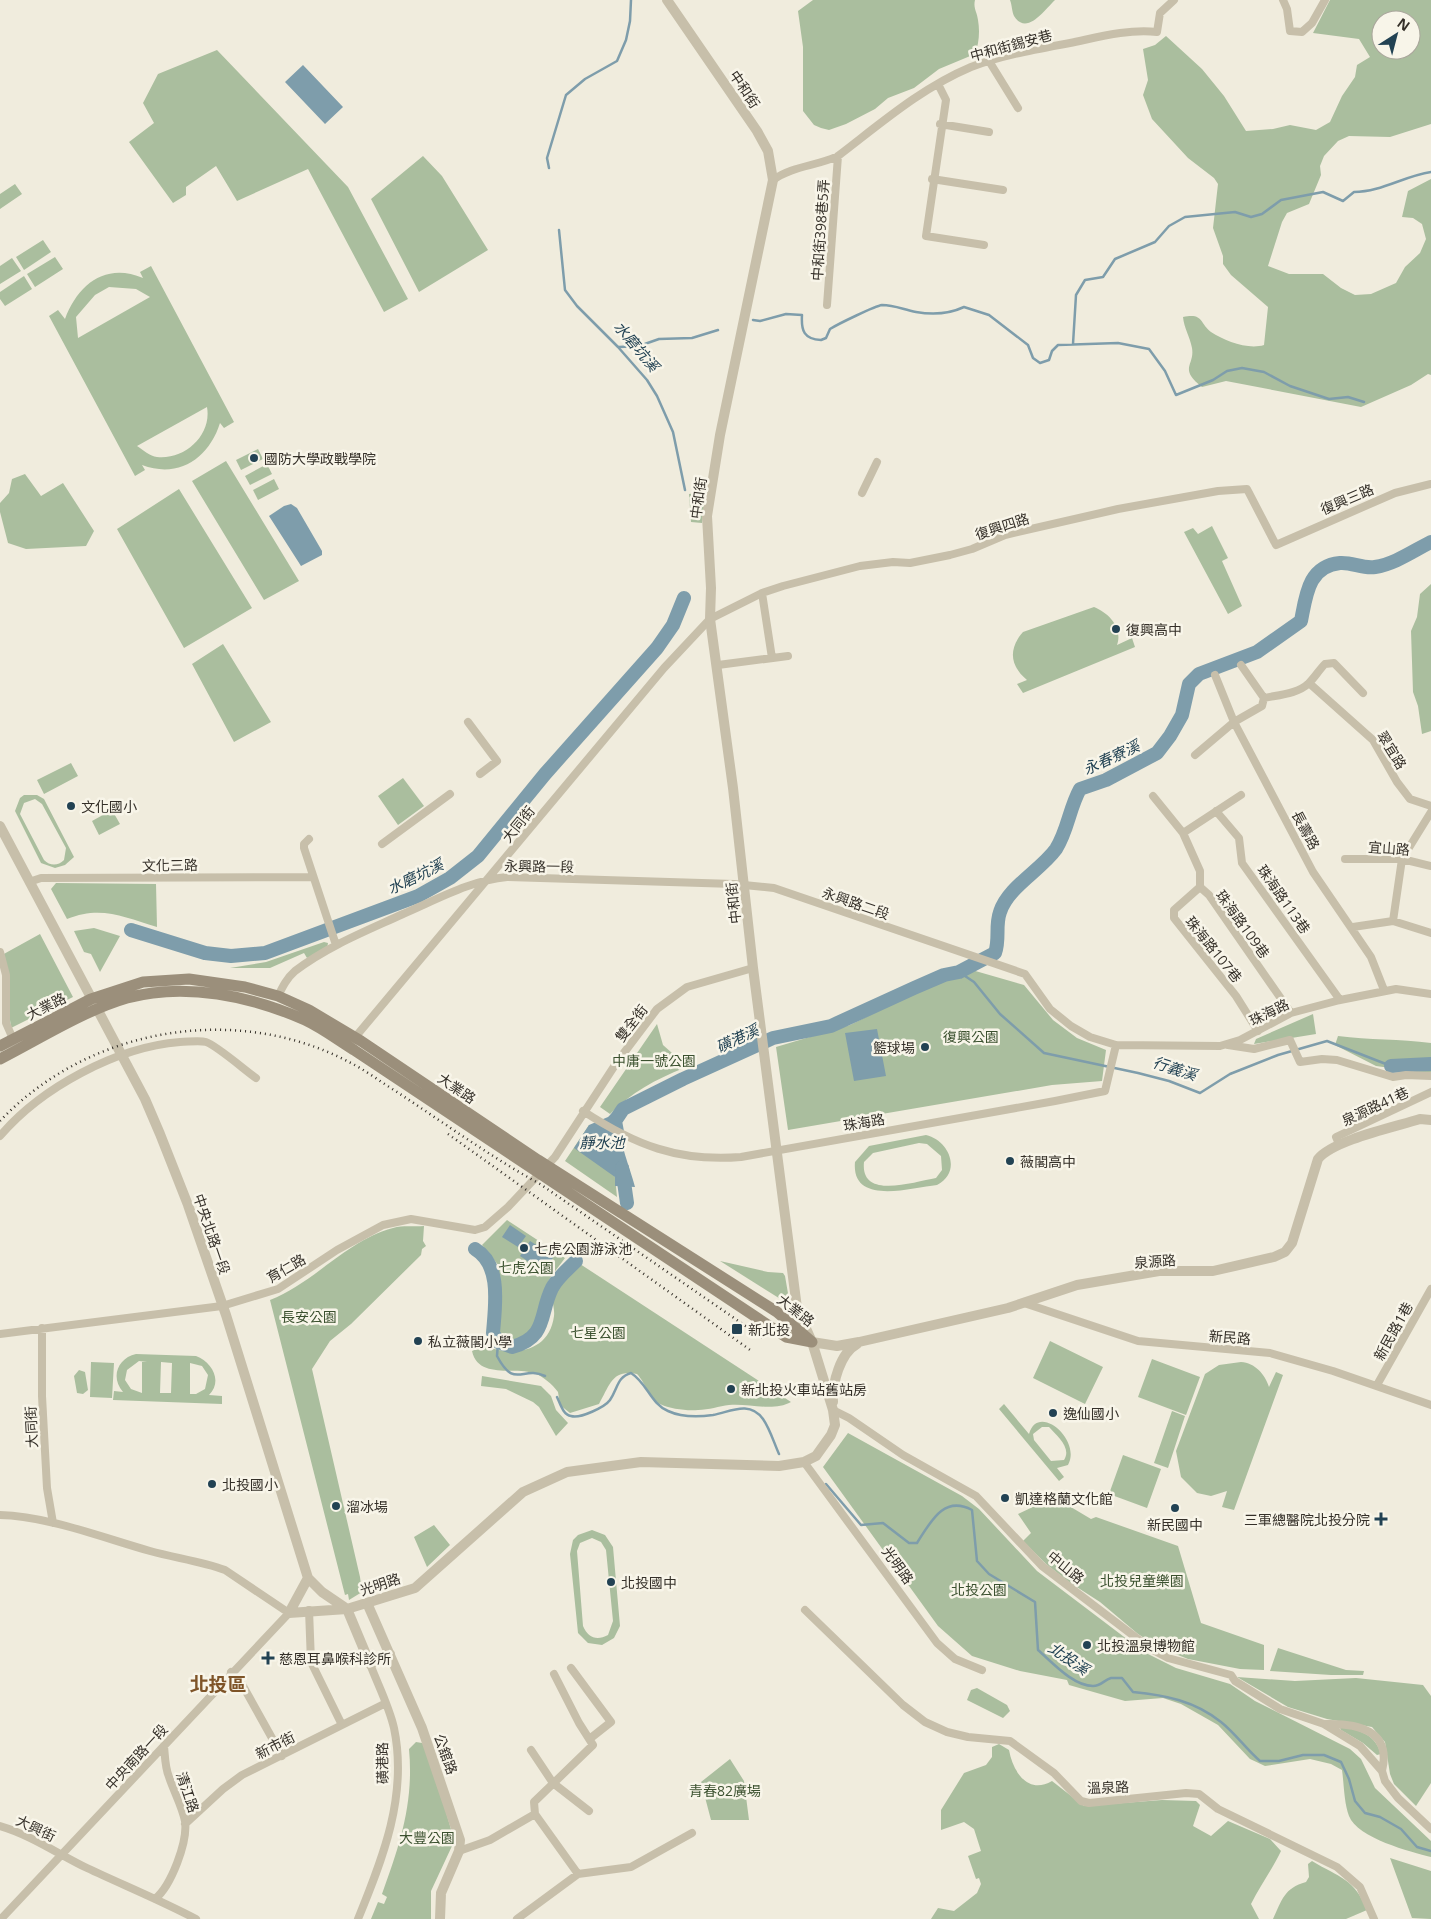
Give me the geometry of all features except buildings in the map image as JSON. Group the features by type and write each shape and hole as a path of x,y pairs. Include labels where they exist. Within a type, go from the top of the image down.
{"main road":[{"name":"大業路","path":"0,1046 91,999 143,982 188,979 245,987 278,996 309,1010 351,1042 538,1173 786,1337 812,1342"},
{"name":"大業路","path":"0,1059 97,1010 128,998 182,991 243,998 306,1021 351,1042 548,1164 746,1294 777,1312 812,1342"}],"street":[{"name":"中和街","path":"667,0 757,131 768,151 773,180 708,504 710,619 718,665 753,968 777,1150"},
{"name":"中和街錫安巷","path":"773,180 782,173 827,162 838,156 914,97 970,68 989,61 1118,33 1137,30 1157,32 1160,13 1174,0"},
{"path":"1284,0 1290,31 1302,32 1312,23 1325,0"},
{"path":"989,61 1018,108"},
{"path":"938,84 946,100 940,124 926,236 984,244"},
{"path":"940,124 989,132"},
{"name":"中和街398巷5弄","path":"827,305 838,156"},
{"path":"932,179 1003,190"},
{"path":"862,493 877,462"},
{"name":"復興三路","path":"1276,545 1395,493 1431,484"},
{"name":"復興四路","path":"710,619 762,593 860,566 893,562 910,563 950,555 1024,531 1118,508 1218,491 1247,489 1276,545"},
{"path":"762,593 772,658"},
{"name":"大同街","path":"351,1042 664,668 710,619"},
{"path":"718,665 788,656"},
{"path":"1264,698 1285,694 1309,683 1325,664 1334,663 1363,692"},
{"path":"1195,755 1234,722 1262,706 1264,698 1241,665"},
{"name":"長壽路","path":"1215,676 1234,722 1313,872 1353,927 1371,957 1384,990"},
{"name":"翠宜路","path":"1309,683 1374,740 1397,782 1410,800 1431,806"},
{"path":"468,722 498,761 480,774"},
{"path":"382,844 450,794"},
{"name":"珠海路109巷","path":"1153,796 1183,833 1200,871 1200,887 1209,896 1291,1013"},
{"path":"1183,833 1241,796"},
{"name":"珠海路113巷","path":"1216,811 1239,838 1242,863 1340,1000"},
{"path":"1393,921 1402,859 1431,812"},
{"name":"中央北路一段","path":"0,826 145,1099 188,1204 308,1578"},
{"path":"309,839 304,844 304,848 312,877 336,943"},
{"name":"宜山路","path":"1345,859 1402,859 1431,866"},
{"name":"文化三路","path":"29,882 41,878 312,877"},
{"name":"永興路一段","path":"278,996 287,979 294,972 336,943 490,878 525,877 744,885"},
{"name":"永興路二段","path":"744,885 774,888 991,962"},
{"name":"珠海路107巷","path":"1200,887 1174,910 1174,918 1236,996 1258,1031"},
{"path":"1353,927 1393,921 1431,933"},
{"path":"0,952 6,976 6,1023 13,1039"},
{"name":"珠海路","path":"991,962 1025,974 1050,1009 1071,1026 1090,1036 1116,1045 1200,1047 1226,1045 1258,1031 1291,1013 1340,1000 1396,989 1431,994"},
{"name":"雙全街","path":"548,1164 646,1020 664,1003 687,987 753,968"},
{"name":"泉源路41巷","path":"1226,1045 1254,1049 1290,1040 1300,1062 1322,1059 1337,1060 1393,1076 1431,1076"},
{"path":"0,1136 30,1106 56,1088 122,1056 162,1044 207,1042 256,1078"},
{"name":"珠海路","path":"583,1111 629,1138 658,1150 701,1158 741,1157 1055,1102 1105,1091 1116,1045"},
{"name":"泉源路41巷","path":"1339,1144 1336,1137 1431,1092"},
{"name":"泉源路","path":"812,1342 837,1346 859,1342 1024,1303 1077,1286 1159,1271 1213,1271 1282,1254 1292,1242 1318,1159 1324,1152 1339,1144 1420,1119 1431,1120"},
{"path":"777,1150 797,1308 812,1342 834,1410"},
{"name":"育仁路","path":"0,1334 222,1306 278,1289 337,1250 383,1225 411,1219 475,1230 484,1227 508,1207 548,1164"},
{"name":"新民路1巷","path":"1377,1385 1431,1289"},
{"name":"新民路","path":"1024,1303 1138,1341 1270,1353 1377,1385 1431,1405"},
{"name":"大同街","path":"42,1328 42,1396 46,1479 53,1523"},
{"path":"804,1462 819,1454 831,1436 835,1425 833,1397 843,1359 849,1348 859,1342"},
{"name":"中山路","path":"834,1410 903,1455 976,1496 1042,1566 1151,1648 1168,1658 1231,1675 1235,1681 1280,1709 1324,1724 1360,1746 1369,1753 1382,1771 1385,1781 1398,1798 1431,1829"},
{"name":"光明路","path":"289,1613 309,1610 347,1609 415,1588 516,1497 561,1474 586,1468 641,1462 779,1466 804,1462 937,1643 956,1659 982,1670"},
{"path":"0,1515 53,1523 170,1556 214,1566 225,1570 289,1613 308,1578 322,1592 347,1609"},
{"name":"公舘路","path":"367,1603 422,1728 460,1840 459,1851"},
{"name":"磺港路","path":"347,1609 386,1703 397,1744 398,1780 394,1815 384,1855 358,1919"},
{"path":"309,1610 311,1662 342,1725"},
{"name":"溫泉路","path":"805,1610 903,1705 925,1722 947,1732 968,1737 1010,1741 1054,1773 1081,1801 1089,1803 1192,1793 1199,1794 1218,1809 1337,1867 1360,1887 1374,1919"},
{"name":"中央南路一段","path":"1,1919 289,1613"},
{"path":"370,1664 390,1654"},
{"path":"571,1668 611,1722 592,1737"},
{"path":"232,1672 243,1686 282,1756"},
{"path":"554,1674 578,1723 593,1745 534,1802 535,1814 578,1874"},
{"name":"新市街","path":"185,1824 223,1789 242,1775 386,1703"},
{"path":"1324,1724 1342,1724 1368,1730 1382,1746 1385,1760 1382,1771"},
{"name":"清江路","path":"155,1899 164,1891 177,1864 185,1824 182,1810 168,1775 164,1746"},
{"path":"531,1750 553,1783 589,1812"},
{"path":"440,1919 441,1893 459,1851 490,1840 535,1814"},
{"name":"大興街","path":"0,1826 15,1830 196,1919"},
{"path":"517,1919 578,1874 631,1867 692,1833"}],"green space":[{"path":"813,0 975,0 979,29 975,54 939,69 914,88 888,98 875,109 846,124 829,130 821,128 814,125 803,111 803,47 798,11"},
{"path":"1010,0 1055,0 1036,19 1025,23 1019,22 1014,16"},
{"path":"1330,0 1431,0 1431,124 1390,137 1349,136 1338,141 1324,156 1320,166 1321,175 1309,204 1287,213 1282,222 1268,266 1289,274 1323,274 1341,288 1355,295 1371,294 1396,283 1405,267 1420,253 1426,239 1422,224 1413,218 1402,217 1408,191 1431,179 1431,375 1428,374 1411,385 1361,407 1226,381 1202,387 1195,381 1189,371 1192,348 1183,317 1195,316 1207,329 1223,339 1244,345 1258,346 1264,345 1268,307 1231,275 1223,264 1223,256 1213,228 1218,184 1214,178 1188,158 1152,119 1143,95 1148,80 1143,49 1155,45 1166,36 1202,69 1224,96 1246,131 1273,129 1290,125 1316,130 1330,122 1342,96 1355,77 1357,65 1370,57 1359,39 1313,33"},
{"path":"217,50 348,187 408,299 384,312 308,169 237,201 216,166 186,187 186,195 173,203 129,142 154,123 143,103 158,74"},
{"path":"423,156 442,176 488,250 419,292 371,199"},
{"path":"15,184 22,194 0,209 0,194"},
{"path":"43,240 51,252 24,270 16,257"},
{"path":"55,257 63,269 35,287 27,274"},
{"path":"12,258 21,271 0,284 0,266"},
{"path":"151,266 234,422 224,428 220,423 208,446 191,462 180,467 168,469 156,469 142,465 145,470 135,476 49,316 58,310 65,319 77,296 95,279 117,273 143,278 140,272","holes":["109,287 136,289 150,297 78,338 76,317 95,295","207,407 205,427 201,436 186,450 167,457 157,457 137,446"]},
{"path":"24,276 32,289 5,306 0,299 0,292"},
{"path":"258,449 263,459 241,470 236,460"},
{"path":"226,461 299,581 264,600 192,481"},
{"path":"267,464 272,474 250,485 245,476"},
{"path":"25,474 41,496 63,483 94,531 86,546 26,549 8,543 0,512 0,503 9,493 12,479"},
{"path":"274,479 279,489 258,500 253,490"},
{"path":"179,489 252,608 184,648 117,529"},
{"path":"706,492 702,523 691,522 689,494"},
{"path":"1212,526 1228,558 1222,561 1242,606 1228,614 1184,532 1193,528 1198,534"},
{"path":"1431,584 1431,731 1422,734 1418,706 1413,692 1411,631 1417,617 1420,594"},
{"path":"1094,607 1105,613 1113,622 1118,633 1117,645 1132,638 1135,647 1023,693 1017,684 1027,680 1017,669 1013,657 1013,651 1018,638 1023,632"},
{"path":"223,644 271,722 234,742 192,664"},
{"path":"71,763 78,776 44,794 37,780"},
{"path":"403,778 424,806 398,825 378,796"},
{"path":"24,795 37,795 44,799 74,857 65,865 55,868 41,863 15,811 20,798","holes":["35,799 42,804 66,848 64,860 57,864 51,864 44,860 20,814 24,803"]},
{"path":"112,810 120,824 99,835 92,821"},
{"path":"56,883 156,884 157,927 123,916 102,913 79,915 67,919 51,889"},
{"path":"94,928 120,936 100,972 91,954 84,952 74,931"},
{"path":"40,934 73,997 11,1028 2,955"},
{"path":"324,942 328,943 327,949 307,958 304,953 270,968 230,968 266,962"},
{"name":"復興公園","path":"965,968 1024,985 1053,1020 1077,1038 1106,1050 1102,1081 1052,1085 788,1130 776,1047 850,1025"},
{"path":"1313,1014 1316,1034 1254,1044 1256,1039"},
{"name":"中庸一號公園","path":"657,1024 663,1045 672,1053 676,1064 684,1068 644,1087 610,1114 600,1107"},
{"path":"1338,1036 1431,1043 1431,1079 1412,1071 1376,1066 1335,1045"},
{"path":"589,1125 615,1177 617,1197 565,1161"},
{"path":"926,1135 934,1138 947,1150 951,1165 949,1173 937,1185 898,1191 872,1189 862,1185 856,1176 855,1162 869,1146","holes":["919,1143 927,1144 941,1156 942,1170 936,1178 890,1186 879,1185 870,1181 865,1174 864,1162 873,1153"]},
{"name":"七虎公園","path":"507,1220 565,1258 545,1287 537,1320 530,1334 523,1339 513,1342 500,1342 493,1334 499,1319 499,1266 482,1245"},
{"name":"長安公園","path":"424,1226 423,1241 426,1246 422,1249 421,1255 351,1324 330,1341 312,1369 360,1577 362,1592 349,1600 348,1594 345,1595 270,1300 286,1293 345,1252 376,1234 397,1227"},
{"path":"720,1261 768,1272 783,1273 790,1305"},
{"name":"七星公園","path":"577,1262 791,1402 777,1406 737,1405 702,1410 674,1408 656,1402 637,1374 629,1373 617,1376 613,1380 599,1404 570,1413 560,1405 556,1389 540,1376 525,1371 489,1369 481,1365 476,1360 472,1351 480,1344 503,1351 514,1351 526,1350 544,1339 551,1329 554,1316 554,1294 561,1281"},
{"path":"1050,1341 1103,1367 1085,1404 1033,1378"},
{"path":"136,1354 196,1356 202,1359 214,1372 215,1384 209,1395 222,1396 222,1404 113,1400 114,1391 123,1392 117,1380 118,1369 130,1356","holes":["139,1361 147,1362 142,1362 142,1393 131,1389 125,1380 127,1370","161,1362 172,1363 171,1393 160,1393","190,1363 202,1366 208,1375 205,1389 196,1394 190,1394"]},
{"path":"1152,1359 1200,1377 1186,1415 1138,1397"},
{"path":"91,1362 114,1363 112,1398 90,1397"},
{"path":"1241,1362 1259,1370 1269,1387 1276,1372 1283,1375 1234,1510 1222,1507 1227,1491 1211,1496 1197,1493 1181,1477 1176,1451 1205,1374 1219,1365"},
{"path":"79,1370 85,1372 88,1390 83,1394 77,1393 74,1376"},
{"path":"482,1376 541,1386 551,1396 556,1410 568,1423 556,1436 539,1407 533,1402 506,1389 481,1386"},
{"path":"1004,1404 1029,1434 1034,1425 1041,1422 1049,1423 1057,1428 1069,1445 1071,1455 1068,1465 1057,1468 1064,1477 1059,1481 999,1409","holes":["1042,1427 1049,1427 1065,1447 1066,1456 1064,1460 1051,1461 1034,1440 1033,1434"]},
{"path":"1172,1411 1185,1416 1168,1468 1154,1463"},
{"name":"北投公園","path":"848,1433 962,1496 979,1509 1037,1571 1144,1652 1176,1668 1230,1684 1255,1701 1350,1749 1361,1759 1375,1788 1431,1841 1431,1857 1386,1843 1362,1831 1354,1824 1349,1816 1346,1805 1342,1770 1331,1764 1310,1759 1265,1766 1250,1759 1218,1725 1181,1704 1163,1698 1125,1701 1069,1685 1067,1680 1020,1671 972,1656 938,1626 823,1467"},
{"path":"1123,1455 1161,1469 1147,1508 1109,1494"},
{"name":"北投兒童樂園","path":"1054,1497 1091,1519 1096,1517 1178,1546 1201,1623 1264,1645 1264,1670 1240,1669 1188,1659 1158,1647 1138,1634 1100,1602 1046,1564 1023,1541 1031,1533 1018,1514"},
{"path":"434,1525 450,1545 427,1567 414,1537"},
{"path":"592,1530 605,1535 613,1547 620,1626 614,1638 602,1645 588,1643 578,1633 570,1554 573,1540 578,1535","holes":["592,1538 601,1542 606,1550 613,1621 608,1635 597,1638 590,1636 583,1626 577,1551 580,1543"]},
{"path":"1278,1648 1346,1670 1364,1671 1363,1675 1270,1671"},
{"path":"1237,1677 1295,1681 1356,1678 1423,1685 1431,1696 1431,1783 1416,1806 1394,1784 1390,1774 1385,1742 1372,1727 1327,1719 1288,1707"},
{"path":"977,1688 1007,1705 1010,1711 1003,1718 967,1700 971,1690"},
{"path":"1343,1727 1361,1732 1371,1738 1381,1754 1377,1755 1363,1743 1341,1730 1340,1728"},
{"name":"大豐公園","path":"416,1742 422,1743 427,1747 453,1836 452,1846 431,1891 431,1919 371,1919 378,1902 384,1904 387,1897 382,1894 395,1858 407,1805 410,1769 409,1749"},
{"path":"999,1744 1009,1750 1014,1766 1023,1779 1036,1785 1043,1785 1052,1781 1084,1806 1162,1800 1196,1801 1200,1805 1193,1826 1211,1836 1228,1821 1270,1839 1281,1851 1251,1904 1259,1919 931,1919 938,1908 954,1911 977,1893 981,1884 979,1878 976,1879 968,1856 981,1851 974,1829 964,1822 941,1830 941,1810 964,1773 986,1765 992,1757 992,1747"},
{"name":"青春82廣場","path":"730,1759 744,1781 749,1820 711,1820 701,1782"},
{"path":"1390,1858 1431,1871 1431,1919 1412,1918"},
{"path":"1312,1861 1351,1885 1357,1891 1367,1910 1346,1919 1273,1919 1288,1891 1306,1882 1309,1877 1308,1864"}],"water":[{"path":"303,65 343,107 325,124 285,82"},
{"path":"291,504 297,508 322,551 322,555 301,566 269,516 284,506"},
{"path":"877,1029 886,1076 854,1081 845,1033"},
{"name":"靜水池","path":"614,1111 623,1117 621,1124 622,1141 635,1187 615,1186 615,1177 574,1148 589,1125 608,1117"},
{"path":"510,1225 526,1236 518,1247 502,1237"},
{"path":"530,1241 554,1256 544,1272 520,1256"}],"waterway":[{"name":"水磨坑溪","path":"549,168 547,158 566,95 585,79 617,61 626,40 630,21 631,0"},
{"path":"1073,344 1076,295 1085,280 1103,277 1115,259 1155,242 1169,226 1185,217 1235,212 1251,217 1262,214 1281,200 1323,192 1343,201 1354,192 1383,187 1431,172"},
{"name":"水磨坑溪","path":"559,230 565,290 577,306 618,347 647,380 657,396 673,432 685,490"},
{"path":"753,320 760,321 786,314 802,315 802,326 807,336 821,340 826,338 830,329 882,305 929,313 947,312 964,307 989,315 1028,345 1033,358 1040,363 1049,360 1052,351 1058,345 1118,343 1149,349 1165,371 1176,395 1213,380 1227,371 1242,368 1264,372 1290,386 1329,399 1348,397 1364,402"},
{"path":"619,347 639,346 659,339 692,338 718,330"},
{"name":"永春寮溪","path":"617,1132 615,1121 623,1109 683,1079 773,1038 831,1026 944,975 959,972 995,953 999,917 1004,903 1017,887 1050,857 1056,849 1080,789 1106,780 1157,753 1170,736 1182,715 1189,684 1199,674 1257,652 1301,621 1310,584 1315,576 1329,565 1340,563 1371,567 1382,565 1397,560 1431,542"},
{"name":"水磨坑溪","path":"131,930 205,953 231,956 265,953 418,896 450,878 478,856 545,774 657,648 673,625 684,598"},
{"name":"行義溪","path":"959,972 974,982 1000,1014 1044,1053 1138,1073 1169,1081 1200,1093 1230,1074 1278,1055 1327,1041 1391,1066"},
{"name":"行義溪","path":"1391,1066 1431,1064"},
{"name":"磺港溪","path":"622,1168 627,1203"},
{"name":"磺港溪","path":"475,1249 484,1256 493,1275 495,1287 493,1333 498,1342 512,1347 524,1343 537,1331 554,1284 576,1261"},
{"name":"北投溪","path":"498,1342 497,1356 509,1372 519,1375 537,1373 545,1376"},
{"name":"北投溪","path":"557,1397 568,1415 580,1416 598,1409 607,1403 613,1396 620,1380 631,1373 641,1382 657,1404 673,1413 702,1416 739,1409 752,1410 758,1413 770,1432 779,1454"},
{"name":"北投溪","path":"826,1484 861,1525 883,1523 909,1543 917,1543 933,1519 946,1508 962,1506 972,1510 977,1561 989,1574 1035,1602 1038,1650 1070,1678 1085,1685 1093,1686 1111,1678 1122,1678 1133,1692 1168,1697 1190,1704 1221,1722 1260,1761 1279,1761 1303,1755 1324,1755 1341,1762 1349,1779 1355,1801 1365,1813 1380,1817 1401,1829 1417,1847 1431,1851"}],"railway":[{"path":"0,1121 36,1089 76,1064 119,1046 165,1034 212,1030 259,1033 305,1043 367,1072 486,1151 540,1184 763,1338"},
{"path":"448,1134 753,1352"}],"place":[{"name":"國防大學政戰學院","path":"254,458"},
{"name":"復興高中","path":"1116,629"},
{"name":"文化國小","path":"71,806"},
{"name":"籃球場","path":"925,1047"},
{"name":"薇閣高中","path":"1010,1161"},
{"name":"七虎公園游泳池","path":"524,1248"},
{"name":"新北投","path":"737,1329"},
{"name":"私立薇閣小學","path":"418,1341"},
{"name":"新北投火車站舊站房","path":"731,1389"},
{"name":"逸仙國小","path":"1053,1413"},
{"name":"北投國小","path":"212,1484"},
{"name":"凱達格蘭文化館","path":"1005,1498"},
{"name":"溜冰場","path":"336,1506"},
{"name":"新民國中","path":"1175,1508"},
{"name":"三軍總醫院北投分院","path":"1381,1519"},
{"name":"北投國中","path":"611,1582"},
{"name":"北投溫泉博物館","path":"1087,1645"},
{"name":"慈恩耳鼻喉科診所","path":"268,1658"}],"district":[{"name":"北投區","path":"218,1684"}]}
